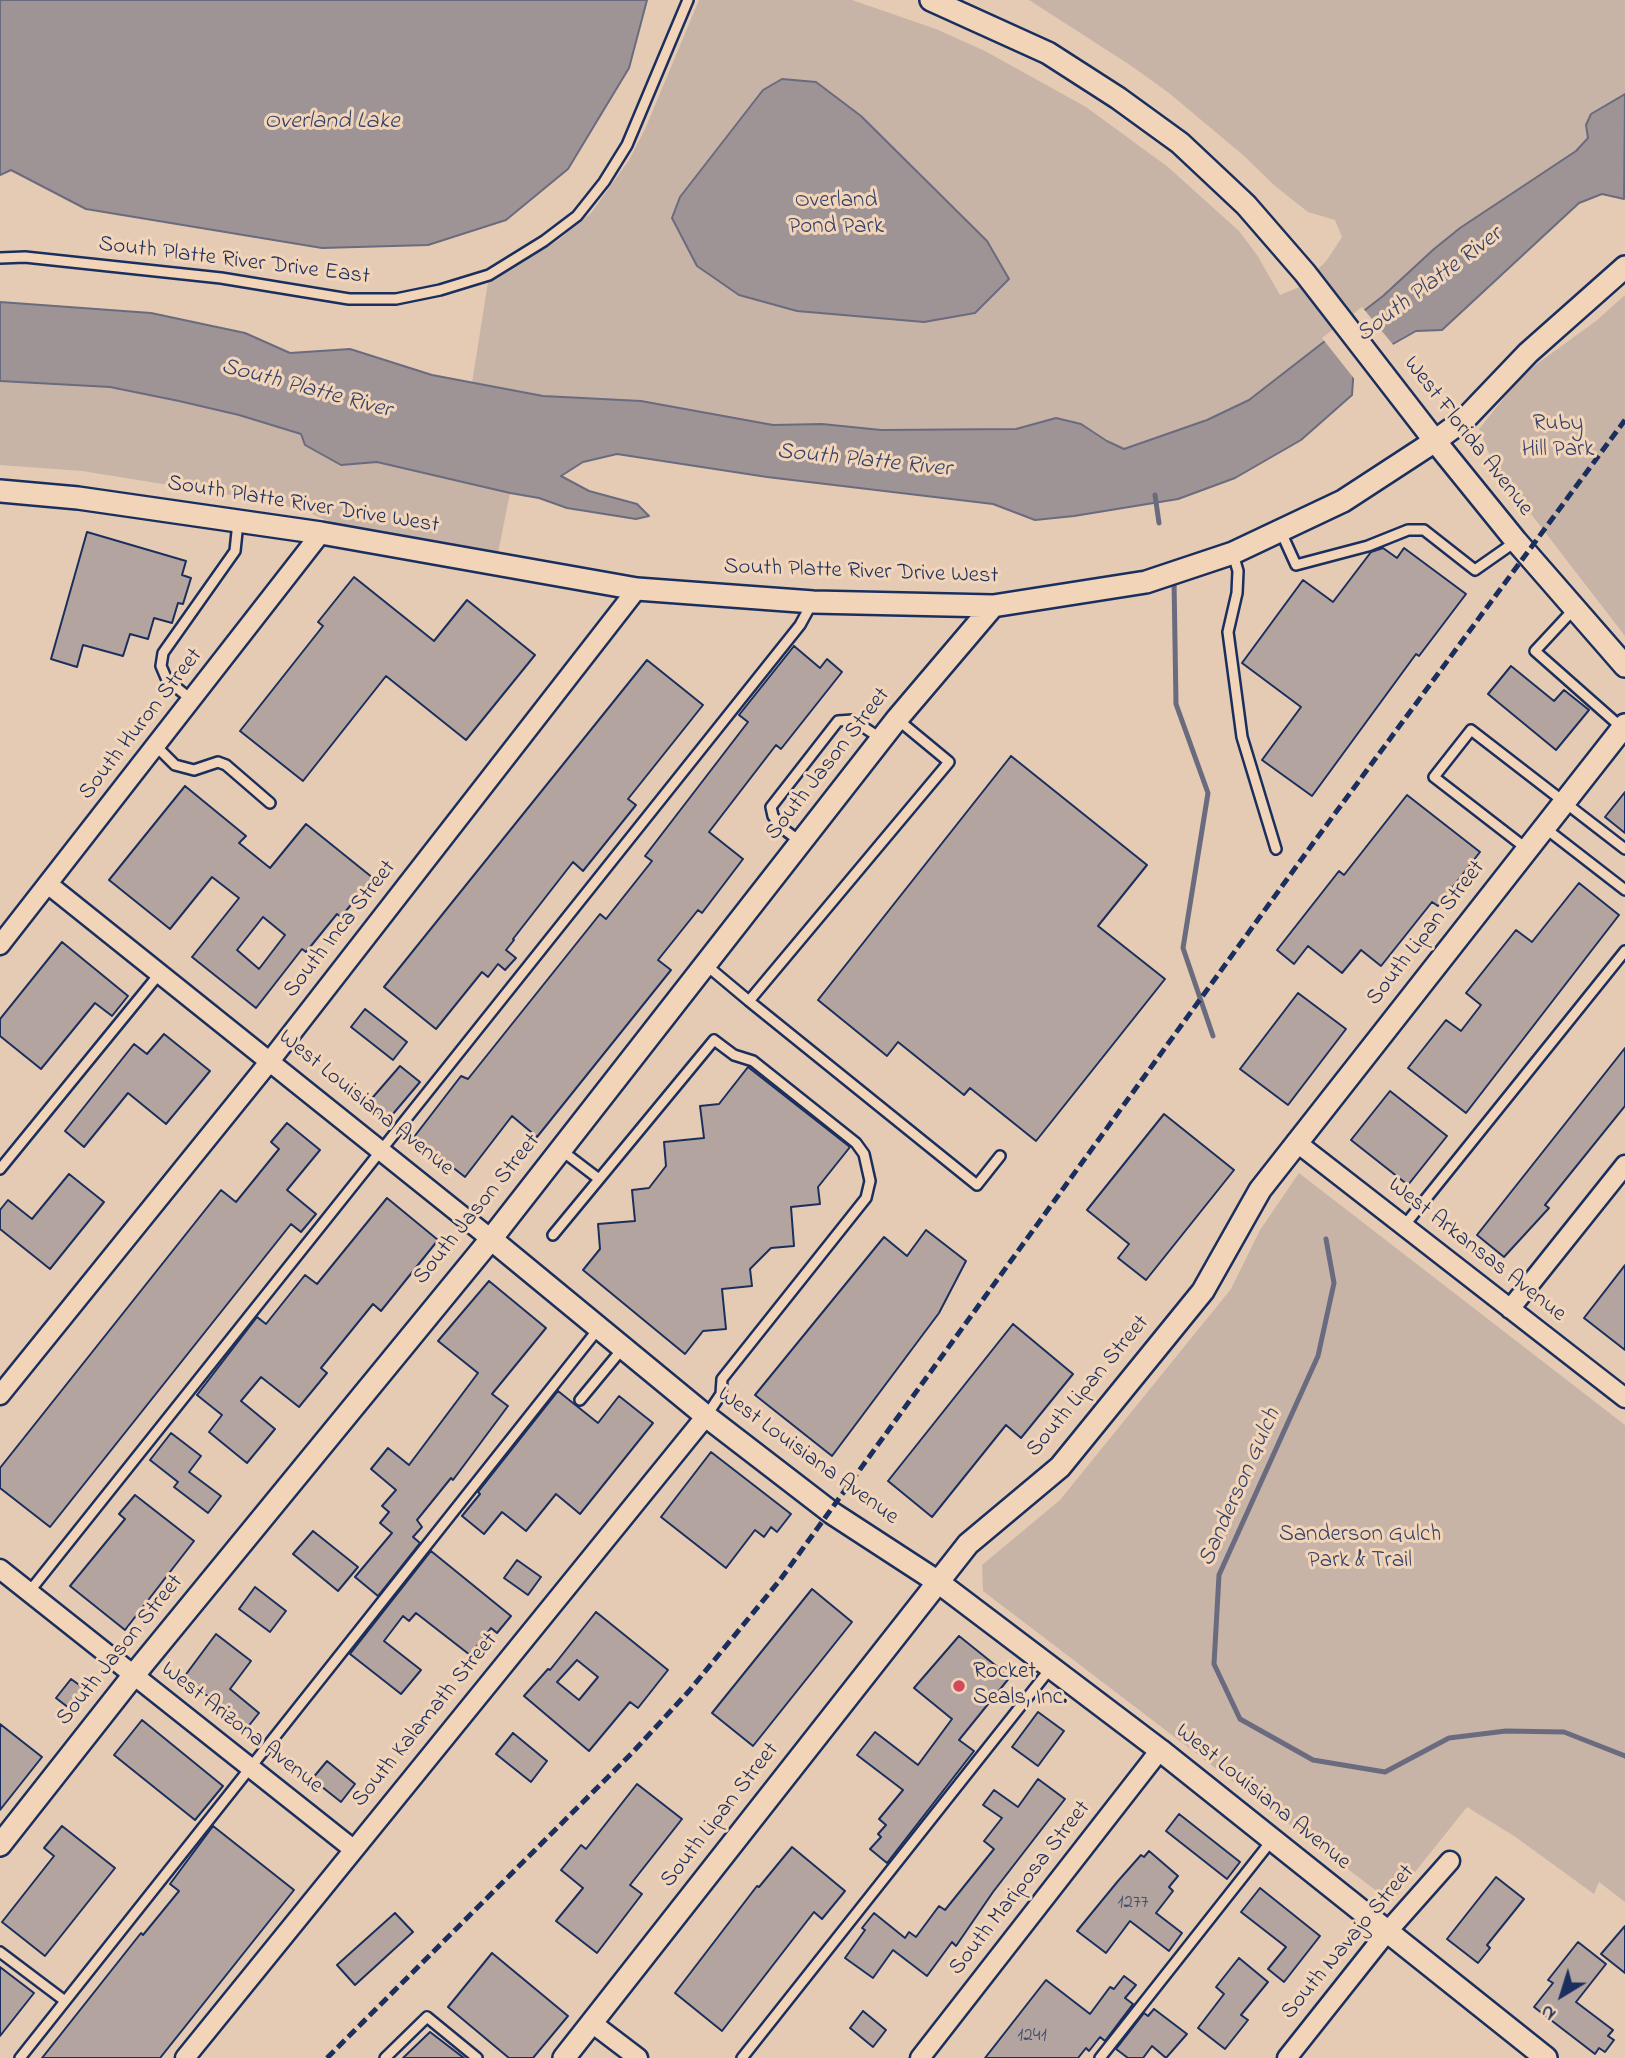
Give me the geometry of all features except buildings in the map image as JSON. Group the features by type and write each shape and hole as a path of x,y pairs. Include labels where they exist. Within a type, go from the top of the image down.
{"street":[{"name":"West Florida Avenue","path":"931,0 1048,53 1118,98 1180,143 1246,205 1312,283 1435,442 1516,541 1625,666"},
{"name":"South Platte River Drive West","path":"0,491 78,498 321,533 637,589 813,602 993,606 1146,582 1233,553 1343,500 1435,442 1465,419 1528,353 1625,267"},
{"name":"South Huron Street","path":"0,945 321,533"},
{"name":"South Inca Street","path":"0,1395 270,1061 637,589"},
{"name":"South Jason Street","path":"0,1845 133,1675 491,1239 897,719 993,606"},
{"name":"South Lipan Street","path":"564,2058 968,1544 1060,1467 1203,1291 1260,1190 1622,734"},
{"name":"West Louisiana Avenue","path":"49,885 491,1239 706,1416 832,1513 938,1582 1160,1750 1546,2058"},
{"name":"West Arkansas Avenue","path":"1296,1143 1625,1398"},
{"path":"1510,1309 1625,1166"},
{"name":"South Kalamath Street","path":"185,2058 706,1416"},
{"name":"West Arizona Avenue","path":"0,1569 353,1849"},
{"name":"South Mariposa Street","path":"920,2058 1160,1750"},
{"name":"South Navajo Street","path":"1287,2058 1387,1932 1450,1861"},
{"path":"592,2023 638,2058"}],"lane":[{"name":"South Platte River Drive East","path":"0,258 25,257 221,278 349,299 396,299 440,290 489,275 544,241 577,216 604,182 627,145 688,0"},
{"path":"192,700 167,680 161,666 163,653 235,551 237,522"},
{"path":"1280,531 1296,565 1368,546 1408,530 1424,530 1475,570 1516,541"},
{"path":"1233,553 1238,571 1237,593 1228,632 1240,724 1276,849"},
{"path":"29,1592 800,625 813,602"},
{"path":"1574,609 1535,651 1622,734"},
{"path":"749,1001 949,762 897,719"},
{"path":"801,842 782,828 773,816 771,807 790,782 838,721 853,720 881,739"},
{"path":"1528,850 1434,777 1471,730 1625,849"},
{"path":"156,746 175,765 194,770 218,762 226,765 270,803"},
{"path":"1545,828 1625,890"},
{"path":"1404,1226 1625,951"},
{"path":"705,965 977,1185 1000,1156"},
{"path":"0,1169 160,973"},
{"path":"553,1235 714,1040 734,1055 753,1060 856,1143 864,1154 870,1181 866,1198 722,1379 721,1394 706,1416"},
{"path":"560,1149 599,1180"},
{"path":"20,2058 599,1328"},
{"path":"580,1400 622,1348"},
{"path":"742,2058 1051,1668"},
{"path":"1100,2058 1272,1840"},
{"path":"0,1952 65,2001"},
{"path":"385,2058 427,2017 477,2058"}],"green space":[{"name":"Overland Pond Park","path":"699,0 852,0 936,29 985,51 1086,107 1168,167 1239,231 1257,255 1280,295 1302,286 1327,260 1342,237 1335,220 1308,212 1169,93 1029,0 1625,0 1625,94 1591,114 1586,125 1588,138 1576,151 1460,228 1383,296 1249,400 1124,450 1092,430 1056,418 1016,429 881,430 822,424 773,425 641,401 543,396 472,383 488,282 557,241 591,213 629,160 645,129"},
{"name":"Ruby Hill Park","path":"1625,295 1625,636 1494,466 1479,429 1516,383 1534,366 1596,321"},
{"path":"0,381 110,387 179,401 239,415 302,435 341,465 377,462 510,493 497,558 348,529 302,510 262,500 82,471 0,465"},
{"name":"Sanderson Gulch Park & Trail","path":"1299,1173 1625,1425 1625,1902 1599,1882 1594,1894 1514,1836 1467,1807 1391,1902 983,1591 982,1565 1060,1500 1231,1289 1260,1230"}],"water":[{"name":"Overland Lake","path":"0,0 647,0 629,68 568,169 506,220 428,245 322,248 86,209 11,170 0,175"},
{"path":"782,79 816,82 861,116 987,241 1009,279 975,313 924,322 797,311 739,295 697,266 672,218 680,197 763,90"},
{"name":"South Platte River","path":"1625,94 1624,199 1602,194 1579,203 1442,330 1416,331 1354,366 1352,395 1301,440 1235,478 1178,499 1035,520 993,504 767,477 617,454 583,462 561,476 589,491 637,504 649,516 636,519 567,508 539,498 377,462 341,465 305,445 301,434 239,415 179,401 110,387 0,381 0,302 151,313 245,333 290,353 350,349 432,375 543,396 641,401 773,425 822,424 881,430 1016,429 1056,418 1081,424 1124,449 1207,420 1249,400 1383,296 1460,228 1576,151 1588,138 1586,125 1591,114"}],"pier":[{"path":"1362,307 1395,347 1357,368 1356,381 1322,338"}],"waterway":[{"name":"Sanderson Gulch","path":"1155,495 1159,523"},
{"name":"Sanderson Gulch","path":"1174,580 1176,704 1208,793 1183,948 1213,1036"},
{"name":"Sanderson Gulch","path":"1326,1239 1334,1283 1318,1356 1219,1575 1214,1664 1240,1719 1313,1760 1385,1772 1449,1738 1506,1731 1564,1732 1625,1756"}],"railway":[{"path":"327,2058 632,1753 689,1691 780,1580 1314,842 1625,420"}],"place":[{"name":"Rocket Seals, Inc.","path":"959,1686"}]}
